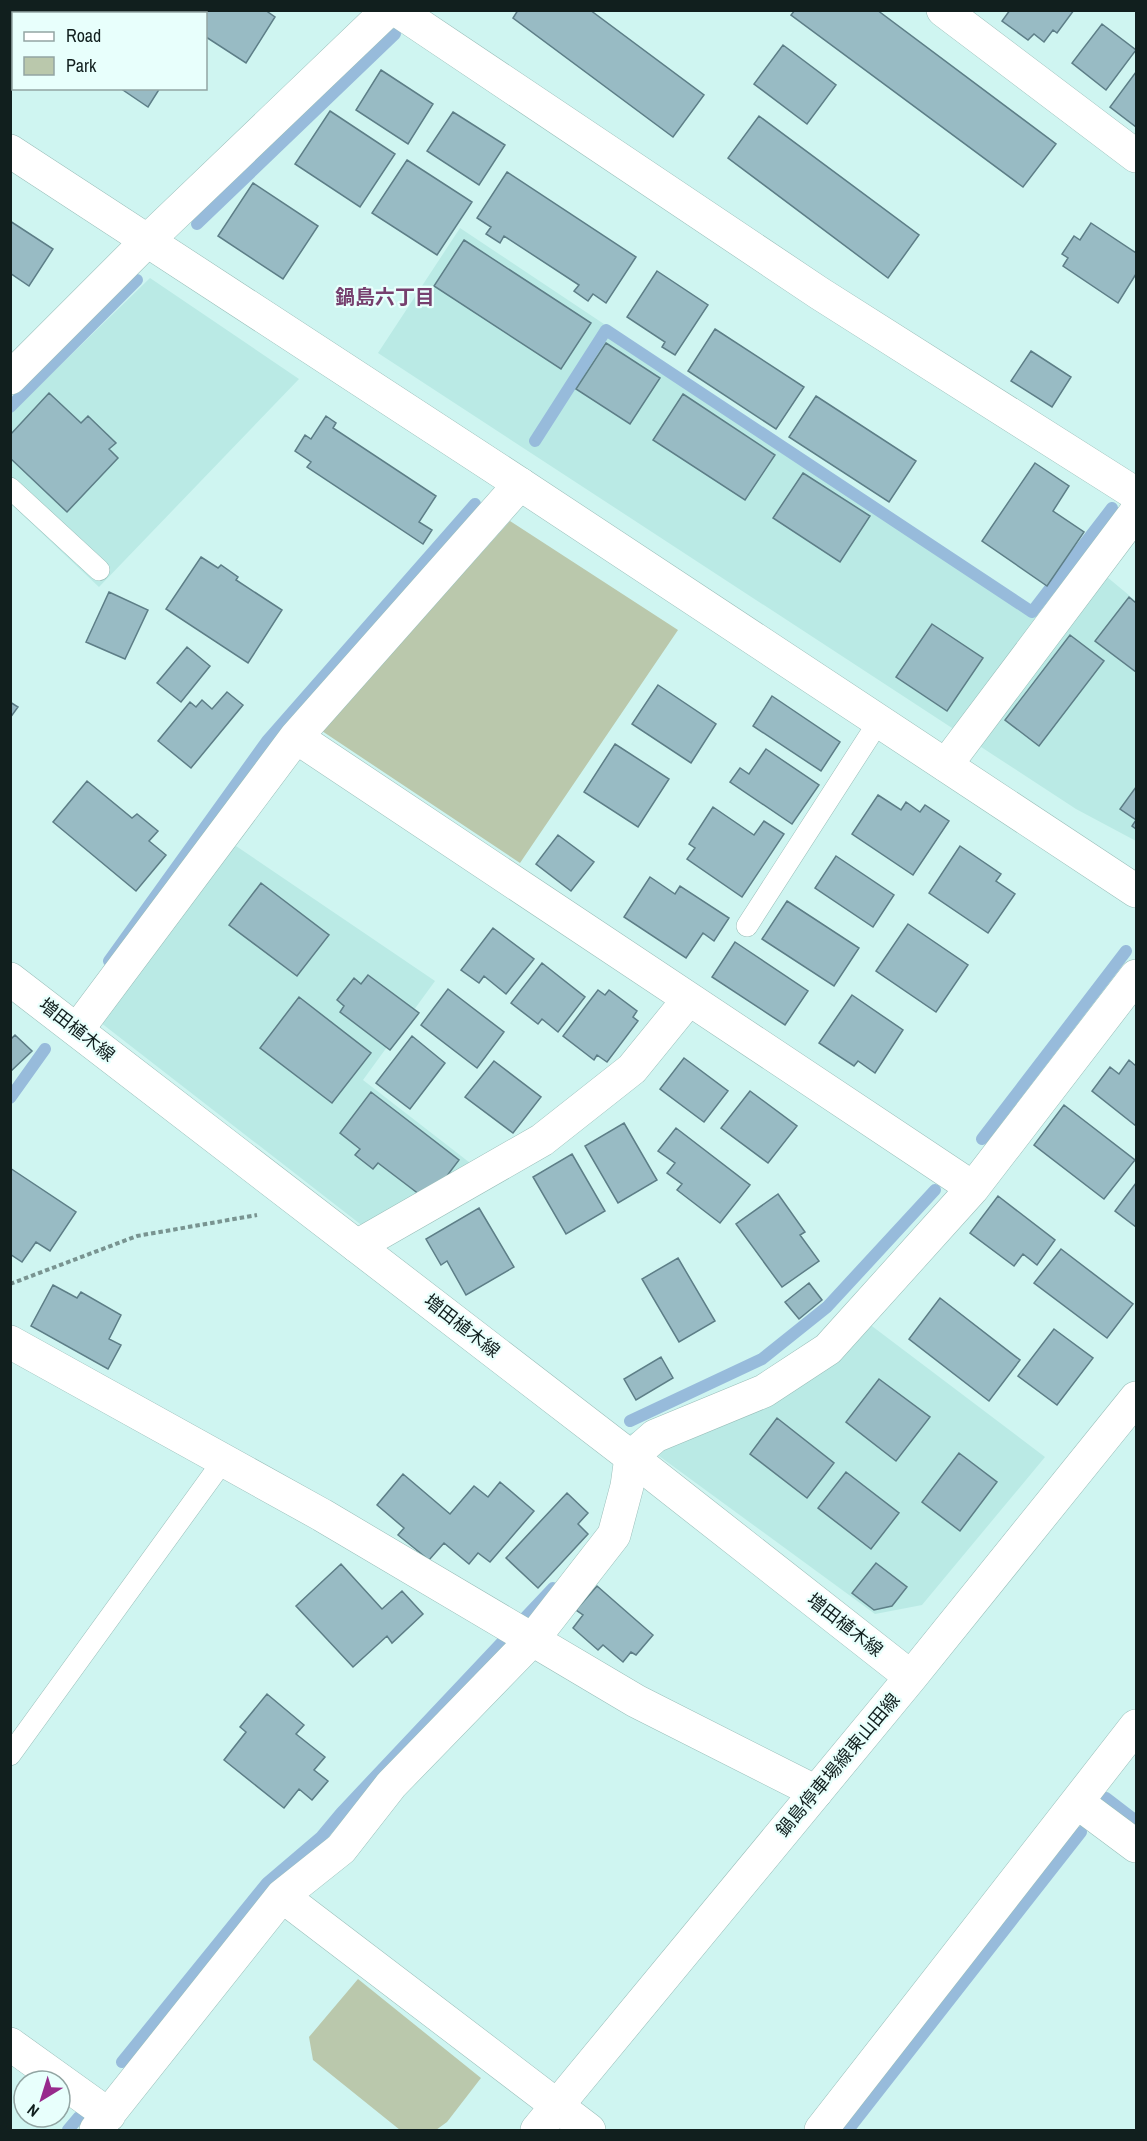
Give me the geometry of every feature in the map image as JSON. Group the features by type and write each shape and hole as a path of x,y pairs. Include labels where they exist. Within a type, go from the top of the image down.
{"street":[{"path":"10,378 147,241 388,10"},
{"path":"397,10 819,293 1137,494"},
{"path":"943,10 1137,156"},
{"path":"10,151 1137,891"},
{"path":"77,1030 296,737 520,484"},
{"path":"946,765 1137,512"},
{"path":"296,737 973,1188"},
{"path":"10,2044 103,2123 282,1896 340,1850 391,1785 520,1631 614,1535 627,1486 631,1457 655,1436 764,1391 828,1349 973,1188 1137,976"},
{"name":"増田植木線","path":"10,979 631,1457 911,1677"},
{"path":"357,1246 542,1140 632,1069 689,999"},
{"path":"10,1342 322,1515 636,1701 816,1792"},
{"name":"鍋島停車場線東山田線","path":"547,2118 911,1677 1137,1398"},
{"path":"821,2130 1137,1726"},
{"path":"1077,1802 1137,1846"},
{"path":"282,1896 547,2118 589,2130"}],"lane":[{"path":"10,488 99,570"},
{"path":"747,926 879,721"},
{"path":"10,1755 223,1461"}],"path":[{"path":"10,1284 137,1236 265,1214"}],"shaded area":[{"path":"460,228 1061,629 1107,577 1136,601 1136,841 1076,809 378,353"},
{"path":"150,278 299,379 99,587 11,504 10,414"},
{"path":"236,846 435,981 363,1080 474,1166 364,1227 78,1005 144,927"},
{"path":"852,1311 1045,1457 922,1605 875,1614 629,1434 754,1381 809,1354"}],"green space":[{"path":"510,521 678,630 520,863 322,731"},
{"path":"358,1979 481,2078 447,2122 436,2130 400,2130 313,2060 309,2037"}],"building":[{"path":"10,10 34,10 33,12 12,12 12,23 10,22"},
{"path":"166,10 265,10 275,17 246,63 207,38 207,12 168,12"},
{"path":"518,10 590,10 704,95 673,137 513,18"},
{"path":"795,10 877,10 1056,144 1023,187 791,15"},
{"path":"1010,10 1074,10 1057,33 1053,30 1044,42 1034,34 1028,40 1002,21"},
{"path":"1102,24 1136,50 1106,90 1072,63"},
{"path":"10,32 12,33 12,45 10,47"},
{"path":"783,45 836,85 807,124 754,84"},
{"path":"381,70 433,104 408,144 356,110"},
{"path":"1136,72 1136,127 1110,107"},
{"path":"123,90 159,90 148,107"},
{"path":"330,111 395,154 360,207 295,164"},
{"path":"453,112 505,145 479,185 427,151"},
{"path":"759,116 919,235 888,278 728,158"},
{"path":"407,160 472,202 437,255 372,213"},
{"path":"507,172 636,257 606,303 593,294 588,301 574,291 579,285 504,236 500,243 486,234 491,227 477,218"},
{"path":"253,183 318,226 283,279 218,236"},
{"path":"10,221 53,249 29,286 10,273"},
{"path":"1091,223 1136,253 1136,274 1118,303 1063,266 1068,258 1062,254 1074,236 1080,240"},
{"path":"464,240 591,323 561,369 434,286"},
{"path":"657,271 708,305 675,355 662,347 665,342 627,317"},
{"path":"715,329 804,387 776,429 688,371"},
{"path":"606,343 660,378 630,424 576,389"},
{"path":"1031,351 1071,377 1052,407 1011,381"},
{"path":"49,393 81,423 88,416 116,443 109,449 118,458 67,512 10,458 10,435"},
{"path":"683,394 775,455 745,500 653,440"},
{"path":"816,396 916,461 889,502 789,437"},
{"path":"326,416 336,423 333,428 436,496 419,522 432,530 423,544 307,467 311,462 295,451 305,435 311,439"},
{"path":"1035,463 1069,486 1053,511 1084,532 1047,586 982,541"},
{"path":"803,473 870,516 840,562 773,518"},
{"path":"201,557 218,568 221,565 238,577 236,580 282,610 248,663 166,609"},
{"path":"109,592 148,610 125,659 86,642"},
{"path":"1129,597 1136,603 1136,672 1095,641"},
{"path":"932,624 983,658 947,711 896,677"},
{"path":"1070,635 1104,661 1039,746 1005,720"},
{"path":"187,647 210,666 181,702 157,683"},
{"path":"658,685 716,724 691,763 632,724"},
{"path":"227,692 243,705 191,768 158,741 190,702 196,707 202,700 212,709"},
{"path":"772,696 840,742 821,771 753,726"},
{"path":"10,702 18,707 10,718"},
{"path":"615,744 669,779 638,827 584,792"},
{"path":"766,749 819,785 792,824 730,782 740,768 749,774"},
{"path":"87,781 132,818 137,814 158,831 149,841 166,855 136,891 53,822"},
{"path":"1136,787 1136,820 1120,809"},
{"path":"878,795 901,810 906,802 920,812 925,805 949,821 913,875 852,834"},
{"path":"713,807 754,835 764,821 784,834 742,897 687,859 695,848 689,844"},
{"path":"558,835 594,862 571,891 536,864"},
{"path":"960,846 1001,874 996,881 1015,894 988,933 929,893"},
{"path":"836,856 894,895 873,927 815,888"},
{"path":"650,877 675,894 680,886 729,918 714,941 703,933 686,958 624,917"},
{"path":"261,883 329,935 297,976 229,925"},
{"path":"787,901 859,948 834,986 762,939"},
{"path":"908,924 968,965 936,1012 876,971"},
{"path":"493,928 534,959 506,994 484,976 479,983 461,970"},
{"path":"735,942 808,991 785,1025 712,977"},
{"path":"542,963 585,997 558,1032 542,1019 538,1024 511,1003"},
{"path":"368,975 419,1013 390,1050 340,1012 344,1006 337,1000 354,978 361,984"},
{"path":"448,989 504,1032 477,1068 421,1025"},
{"path":"598,990 605,995 609,990 637,1011 633,1017 638,1021 607,1062 597,1055 594,1060 563,1036"},
{"path":"852,995 903,1030 875,1073 858,1061 854,1066 819,1043"},
{"path":"299,997 371,1053 332,1103 260,1048"},
{"path":"15,1035 32,1051 10,1072 10,1040"},
{"path":"412,1036 445,1063 410,1109 376,1083"},
{"path":"684,1058 728,1091 704,1122 660,1089"},
{"path":"1129,1060 1136,1066 1136,1126 1092,1091 1110,1067 1119,1074"},
{"path":"494,1061 541,1097 513,1133 465,1097"},
{"path":"750,1091 797,1126 768,1163 721,1128"},
{"path":"371,1092 459,1160 428,1201 378,1163 373,1169 355,1155 360,1149 340,1133"},
{"path":"1064,1105 1135,1160 1104,1199 1034,1145"},
{"path":"624,1123 657,1180 618,1203 585,1146"},
{"path":"676,1128 750,1185 720,1223 677,1190 682,1184 667,1173 675,1163 658,1151"},
{"path":"572,1154 605,1211 566,1234 533,1177"},
{"path":"10,1168 76,1212 50,1251 36,1242 22,1262 10,1254"},
{"path":"1136,1183 1136,1227 1115,1211"},
{"path":"778,1194 805,1232 800,1235 819,1261 782,1287 736,1224"},
{"path":"998,1196 1055,1240 1037,1265 1023,1254 1014,1266 970,1233"},
{"path":"479,1208 514,1267 466,1295 447,1261 441,1265 426,1239"},
{"path":"1061,1249 1133,1304 1107,1338 1034,1283"},
{"path":"678,1258 715,1321 679,1342 642,1279"},
{"path":"809,1283 822,1300 799,1319 785,1302"},
{"path":"53,1285 77,1298 81,1292 121,1315 109,1339 121,1345 108,1369 31,1326"},
{"path":"940,1298 1020,1360 989,1401 909,1339"},
{"path":"1054,1329 1093,1358 1057,1405 1018,1376"},
{"path":"661,1357 673,1378 636,1400 624,1379"},
{"path":"879,1379 930,1417 896,1461 846,1422"},
{"path":"777,1418 834,1463 807,1498 750,1454"},
{"path":"959,1453 997,1482 960,1531 922,1502"},
{"path":"846,1472 899,1513 871,1549 818,1508"},
{"path":"403,1474 450,1514 474,1486 488,1497 500,1482 534,1511 490,1562 478,1553 469,1564 444,1543 429,1560 398,1535 404,1528 377,1505"},
{"path":"567,1493 588,1513 578,1524 588,1534 538,1588 506,1558"},
{"path":"876,1563 907,1587 892,1606 874,1610 852,1593"},
{"path":"341,1564 382,1609 402,1591 423,1614 392,1643 387,1636 353,1667 296,1606"},
{"path":"597,1586 653,1635 636,1655 631,1652 623,1662 603,1645 598,1650 573,1628 583,1615 576,1610"},
{"path":"267,1694 304,1725 296,1734 325,1757 314,1770 328,1781 312,1800 299,1789 284,1808 224,1760 246,1732 240,1727"}],"waterway":[{"path":"197,224 395,34"},
{"path":"10,407 137,280"},
{"path":"535,441 606,330 1032,612 1112,508"},
{"path":"109,961 267,741 475,504"},
{"path":"982,1139 1126,951"},
{"path":"10,1098 45,1049"},
{"path":"630,1421 762,1359 827,1307 935,1190"},
{"path":"122,2062 267,1883 321,1837 553,1588"},
{"path":"1106,1798 1136,1821"},
{"path":"848,2130 1081,1832"},
{"path":"68,2130 79,2117"}],"district":[{"name":"鍋島六丁目","path":"385,297"}]}
